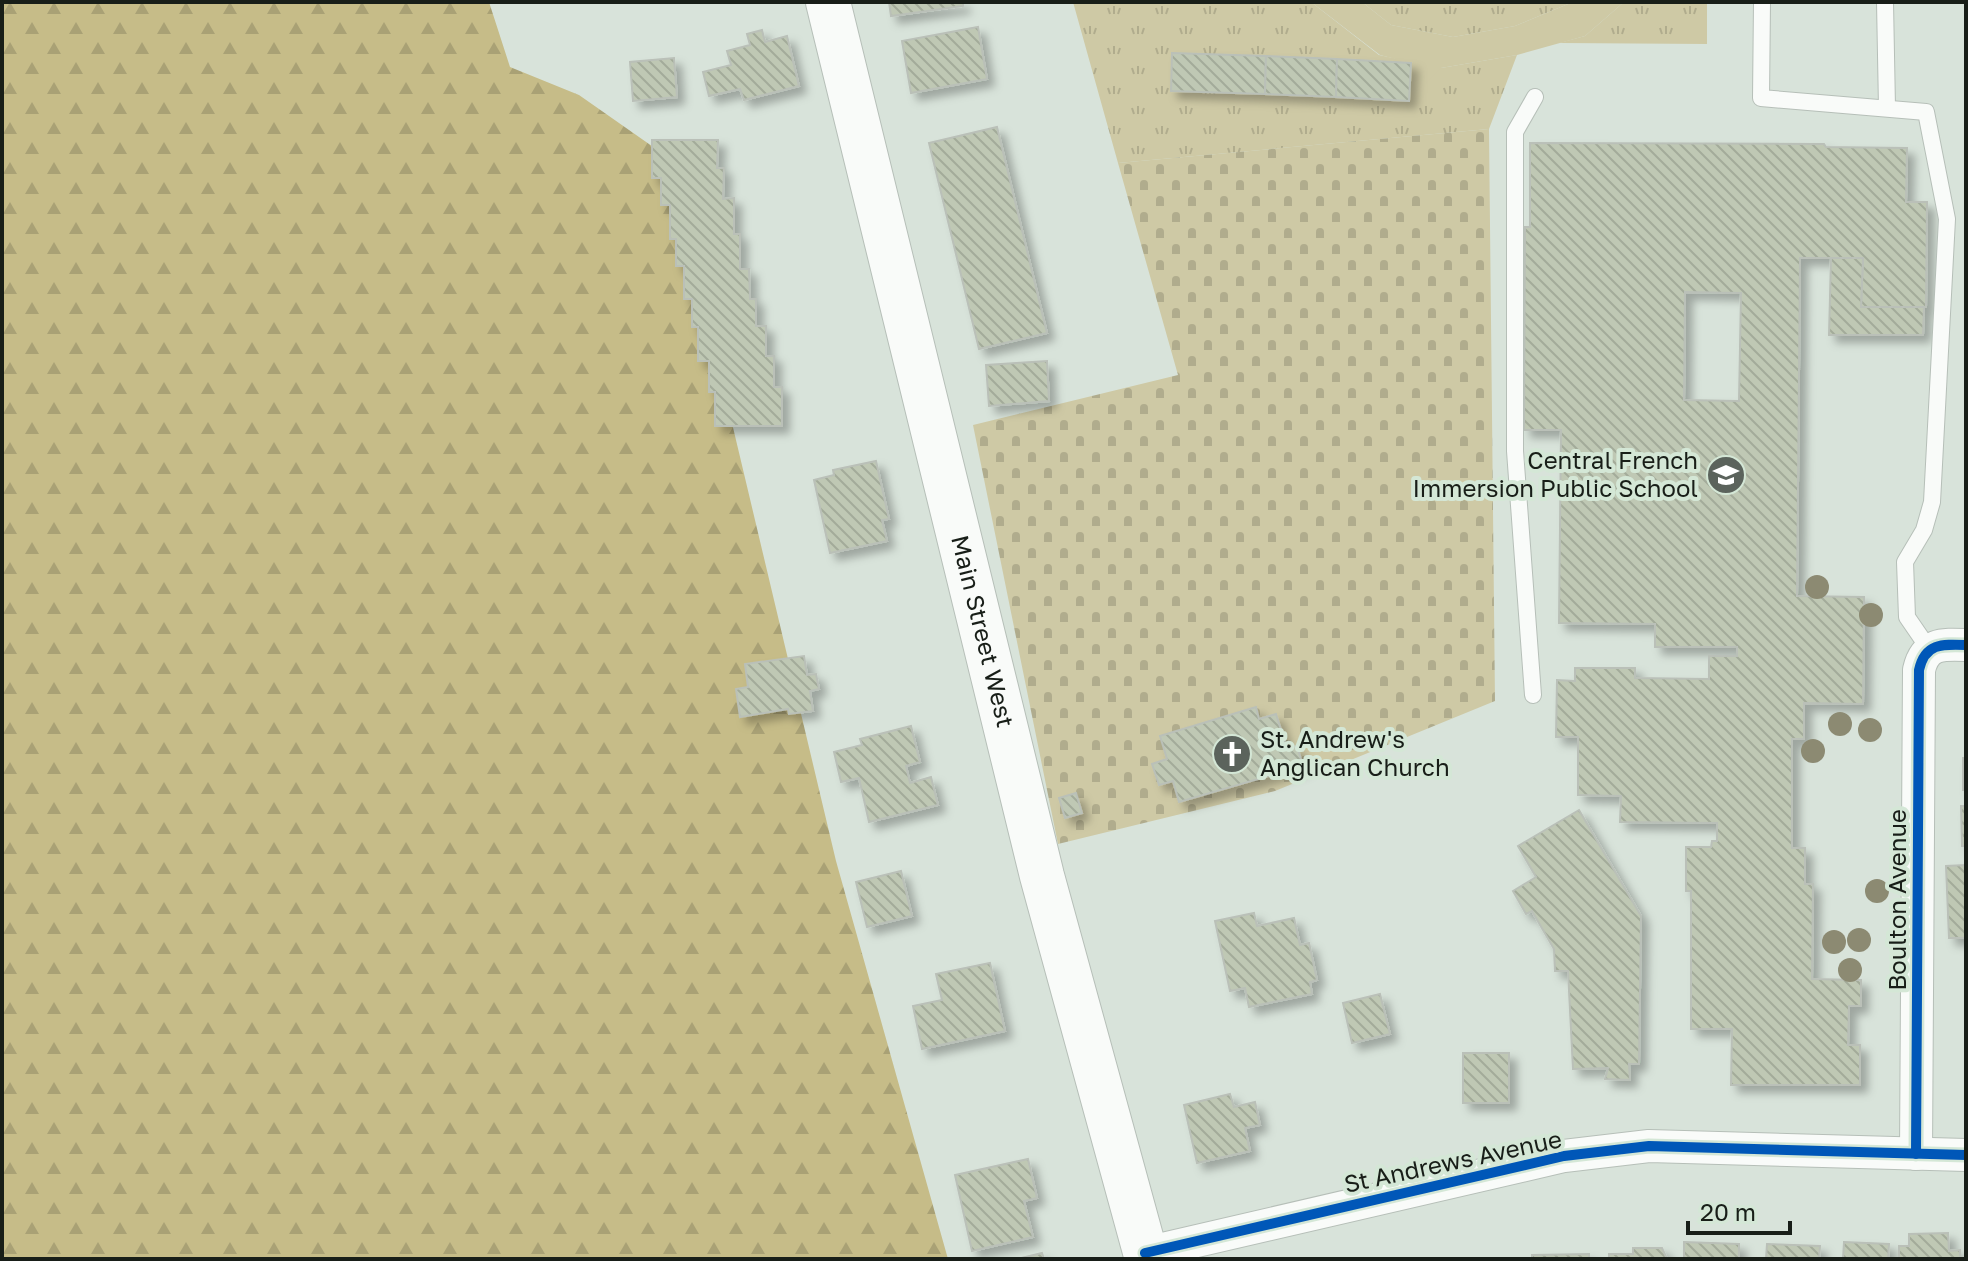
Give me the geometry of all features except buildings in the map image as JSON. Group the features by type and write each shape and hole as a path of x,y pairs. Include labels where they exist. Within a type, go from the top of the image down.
{"main road":[{"name":"Main Street West","path":"828,2 1042,876 1146,1256"}],"street":[{"path":"1929,649 1942,644 1966,645"},
{"name":"Boulton Avenue","path":"1916,1154 1919,682 1921,660 1929,649"},
{"name":"St Andrews Avenue","path":"1146,1256 1549,1158 1649,1146 1966,1155"}],"lane":[{"path":"1762,2 1761,98 1926,112 1947,219 1932,502 1924,530 1905,562 1907,617 1929,649"},
{"path":"1885,2 1887,108"},
{"path":"1533,695 1515,451 1515,132 1535,97"}],"green space":[{"path":"2,2 489,2 510,67 579,95 669,158 836,861 948,1259 2,1259"},
{"path":"1073,2 1311,2 1379,55 1441,68 1517,55 1489,129 1118,163"},
{"path":"1311,2 1362,2 1391,25 1453,37 1515,26 1573,2 1624,2 1585,36 1517,55 1441,68 1426,83 1411,63 1380,55"},
{"path":"1362,2 1573,2 1515,26 1453,37 1391,25"},
{"path":"1624,2 1707,2 1707,44 1559,43 1585,36"},
{"path":"1489,129 1495,701 1275,791 1058,844 973,425 1178,375 1118,163"}],"cycle path":[{"path":"1916,1154 1919,670 1930,650 1942,645 1966,645"},
{"path":"1145,1253 1564,1156 1649,1146 1966,1155"}],"place":[{"name":"Central French Immersion Public School","path":"1726,475"},
{"name":"St. Andrew's Anglican Church","path":"1232,754"}]}
